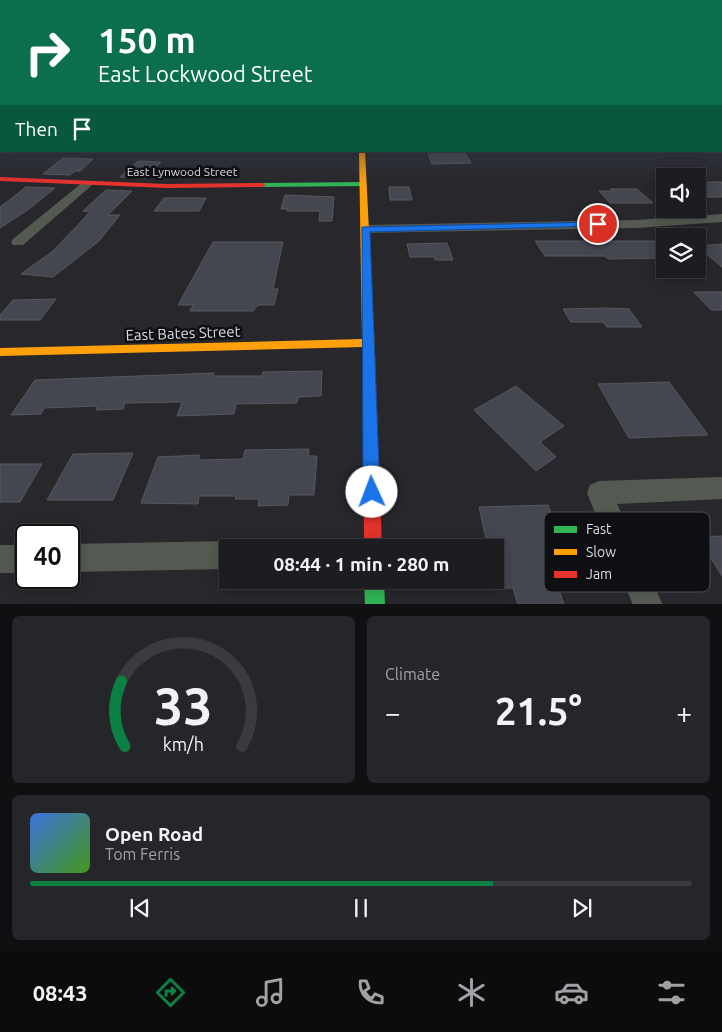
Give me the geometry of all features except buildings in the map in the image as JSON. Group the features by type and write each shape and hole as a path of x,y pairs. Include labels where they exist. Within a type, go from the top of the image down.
{"street":[{"path":"362,152 366,229 373,539"},
{"name":"East Lynwood Street","path":"0,179 167,186 363,184"},
{"path":"18,242 87,184"},
{"path":"366,229 636,224 722,218"},
{"name":"East Bates Street","path":"0,352 368,343"},
{"path":"607,512 599,493 722,488"},
{"path":"80,558 219,555"},
{"path":"0,559 15,559"},
{"path":"375,589 376,604"},
{"path":"643,592 648,604"}],"traffic: fast":[{"path":"262,185 363,184"},
{"path":"374,589 375,604"}],"traffic: slow":[{"path":"362,152 369,351"},
{"path":"0,352 368,343"}],"traffic: jam":[{"path":"0,179 167,186 262,185"},
{"path":"369,351 373,539"}],"route":[{"path":"372,492 366,229 598,224"}]}
